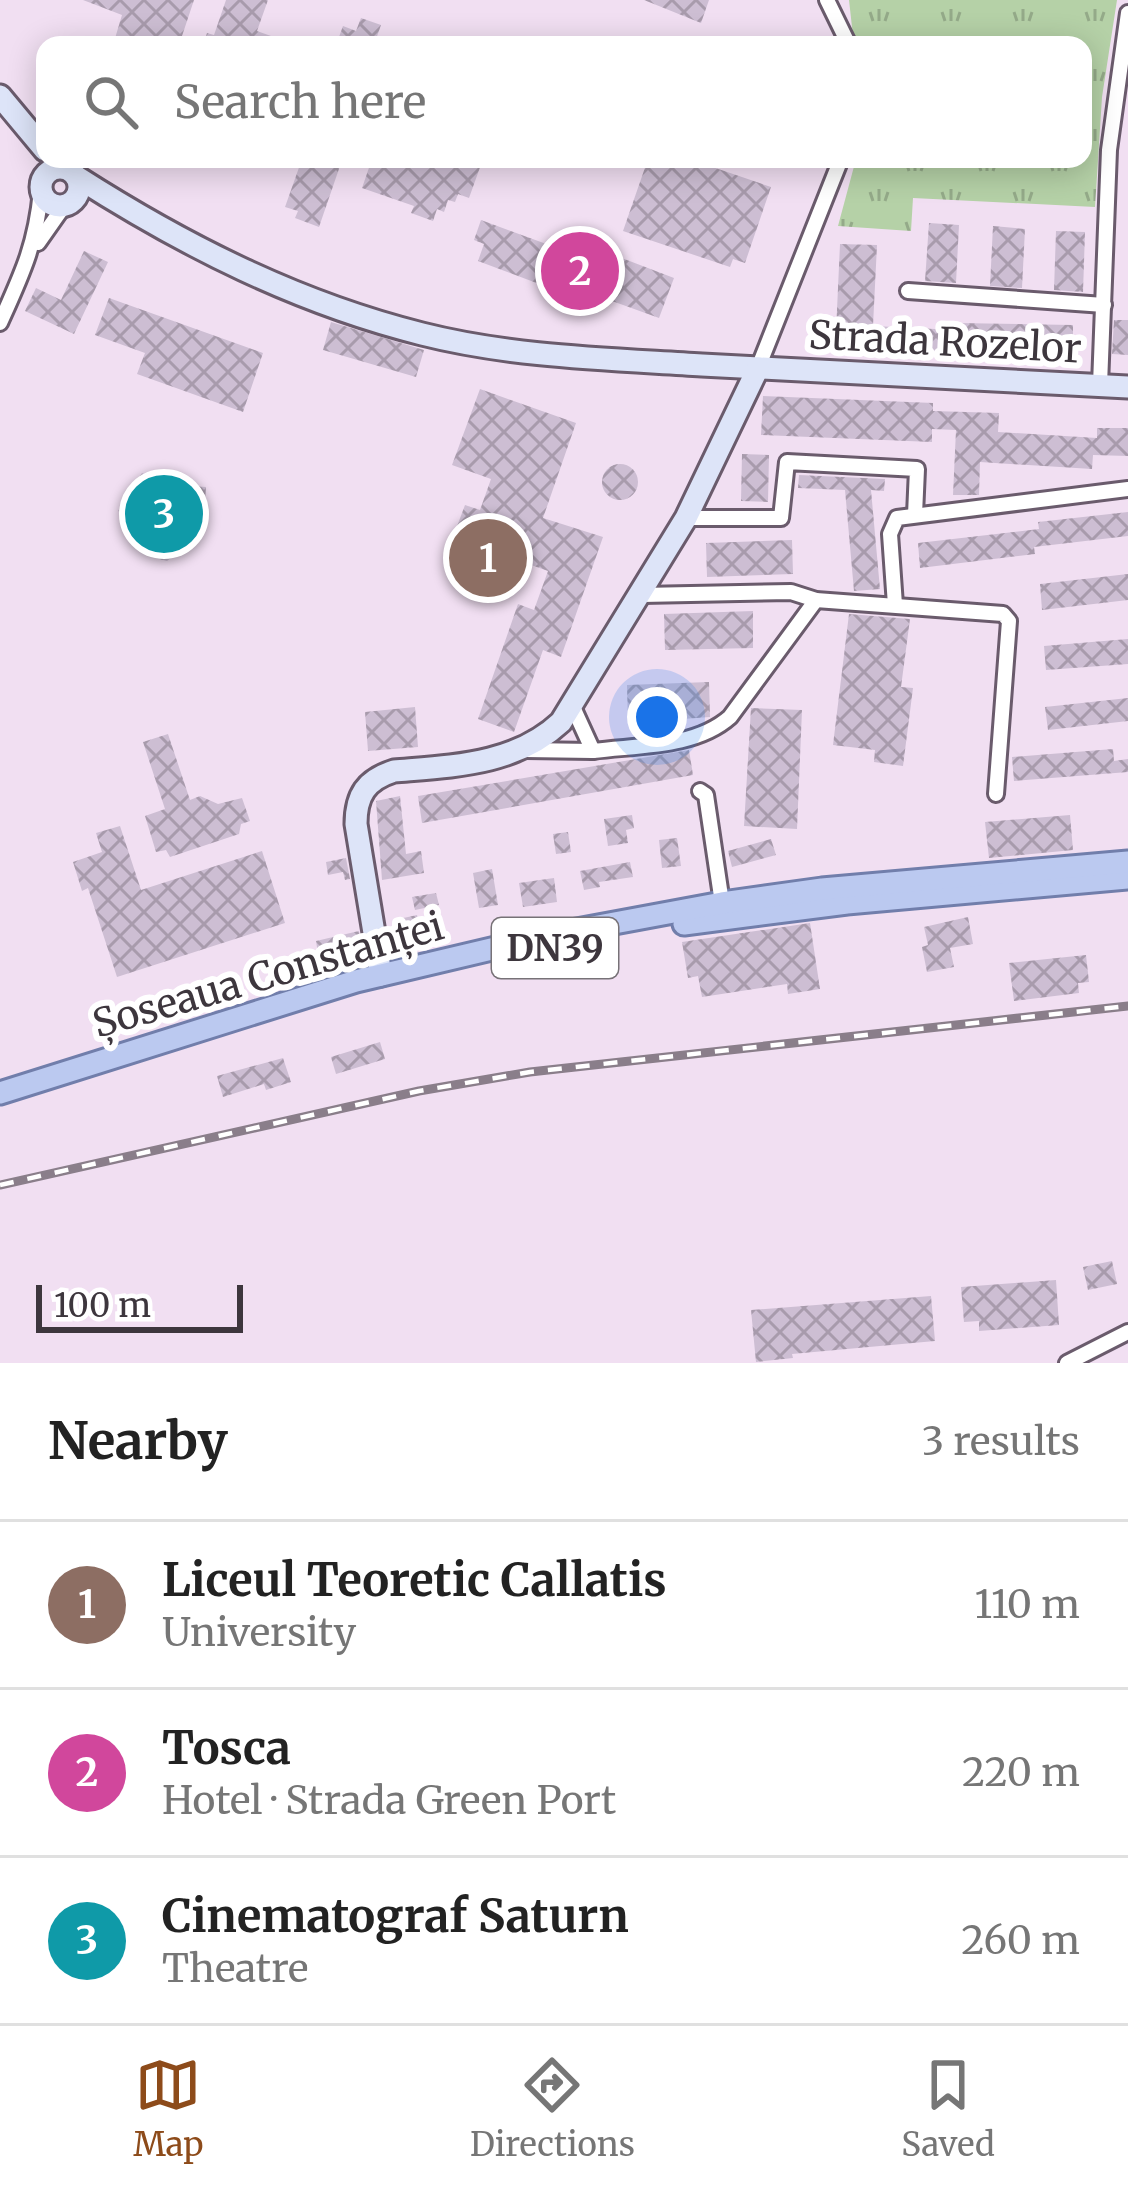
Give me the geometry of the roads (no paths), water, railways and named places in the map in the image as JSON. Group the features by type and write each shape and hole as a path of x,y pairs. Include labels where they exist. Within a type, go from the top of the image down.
{"main road":[{"name":"Șoseaua Constanței","path":"0,1093 381,975 555,934 822,890 1128,862"},
{"name":"Șoseaua Constanței","path":"0,1106 363,991 523,954 777,911 1128,878"}],"street":[{"path":"827,0 845,36"},
{"path":"1100,386 1109,150 1128,13"},
{"path":"0,96 36,138"},
{"path":"0,323 32,252 46,173 65,168 135,214 283,289 423,334 569,356 758,368"},
{"path":"32,252 78,195 65,168"},
{"name":"Strada Rozelor","path":"381,975 356,824 356,804 365,787 376,776 394,771 458,765 520,750 542,740 572,705 686,518 758,368 837,168"},
{"path":"41,190 46,201 101,203 135,214"},
{"path":"1107,244 1128,244"},
{"path":"908,292 1104,305"},
{"name":"Strada Rozelor","path":"758,368 1128,387"},
{"path":"686,518 781,518 787,462 917,470 915,514"},
{"path":"895,605 891,525 897,518 1128,489"},
{"path":"642,596 791,592 816,600 1003,614 1009,621 996,794"},
{"name":"Strada Rozelor","path":"520,750 592,751 697,737 715,730 730,717 816,600"},
{"path":"572,705 592,751"},
{"path":"700,791 706,796 722,903"},
{"path":"1067,1363 1128,1332"},
{"path":"1104,1363 1109,1345"}],"railway":[{"path":"0,1185 419,1091 530,1072 1128,1006"}],"place":[{"name":"Tosca","path":"580,271"},
{"name":"Cinematograf Saturn","path":"164,514"},
{"name":"Liceul Teoretic Callatis","path":"488,558"}]}
